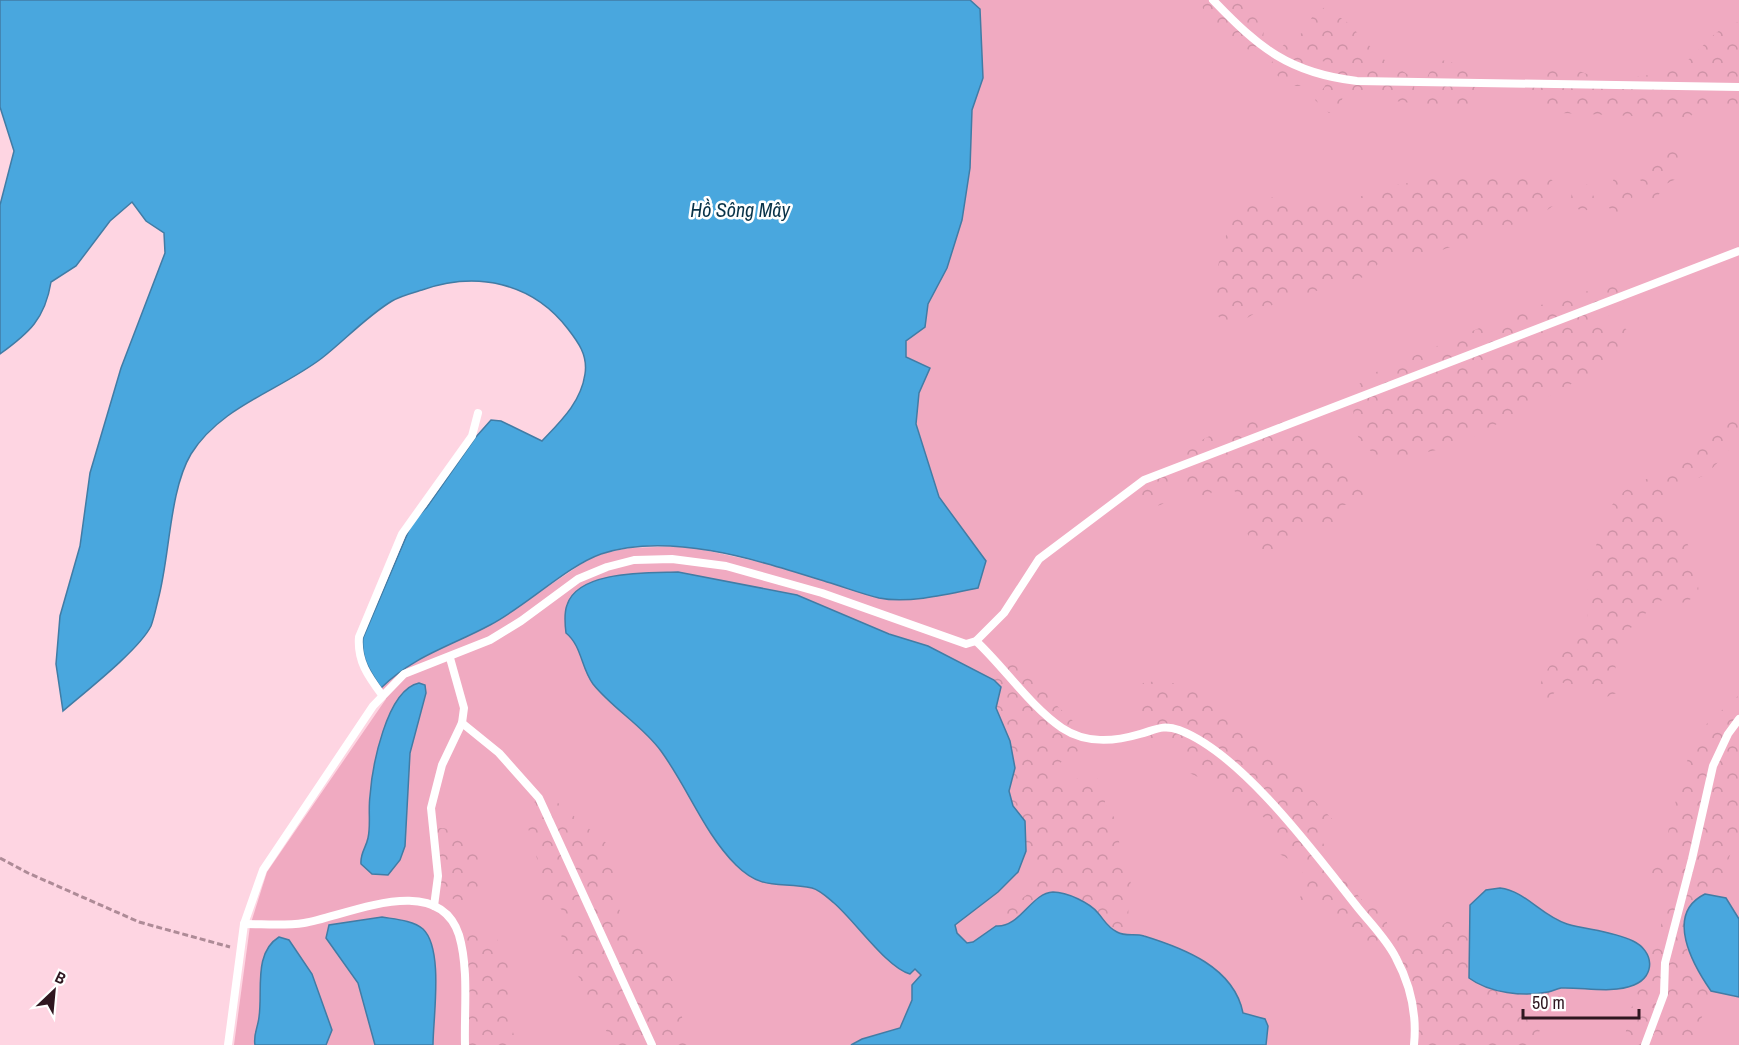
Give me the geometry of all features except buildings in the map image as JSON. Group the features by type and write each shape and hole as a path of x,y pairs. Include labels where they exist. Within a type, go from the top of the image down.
{"lane":[{"path":"1213,0 1265,50 1310,72 1329,78 1358,81 1739,87"},
{"path":"228,1045 244,924 263,870 277,846 382,695 404,674 450,658 490,640 521,621 578,579 607,567 634,560 672,560 726,566 822,593 966,644 976,641 1004,613 1039,559 1144,480 1739,251"},
{"path":"382,695 362,665 358,652 360,637 406,527 472,436 478,413"},
{"path":"976,641 1043,711 1062,728 1084,739 1115,741 1161,726 1179,730 1203,742 1232,765 1294,825 1396,957 1407,983 1416,1018 1414,1045"},
{"path":"434,906 438,876 431,808 447,748 462,723 464,708 461,688 450,658"},
{"path":"1645,1045 1664,994 1668,951 1692,860 1713,766 1728,734 1739,720"},
{"path":"462,723 499,753 539,798 652,1045"},
{"path":"244,924 303,923 395,901 413,900 434,906 450,915 459,936 464,969 465,1045"}],"path":[{"path":"0,858 28,873 139,922 240,950"}],"green space":[{"path":"970,0 1739,0 1739,1045 234,1045 250,926 267,872 386,699 381,688 413,661 490,625 600,554 629,548 686,546 769,564 986,561 939,497 916,423 919,393 930,368 906,357 906,341 925,327 928,304 947,268 970,168 972,110 983,78 980,9"},
{"path":"1199,0 1238,0 1264,27 1263,43 1249,50 1224,37 1208,18"},
{"path":"1325,7 1348,23 1380,57 1412,77 1416,95 1411,103 1387,100 1354,90 1343,96 1340,107 1329,113 1315,100 1325,86 1330,66 1323,61 1307,66 1302,86 1291,85 1279,77 1271,64 1277,53 1288,41 1305,32 1312,17"},
{"path":"1739,22 1739,104 1684,117 1634,116 1560,113 1531,96 1528,70 1560,64 1592,76 1610,79 1668,71 1687,61 1719,31"},
{"path":"1440,60 1458,65 1470,75 1477,90 1475,108 1444,109 1423,105 1426,80"},
{"path":"1672,144 1682,150 1685,161 1676,179 1666,184 1657,197 1648,200 1642,194 1642,183 1638,176 1640,169 1658,161 1663,148"},
{"path":"1617,172 1632,183 1633,195 1628,212 1618,213 1609,208 1606,196"},
{"path":"1524,173 1550,178 1558,187 1554,205 1542,214 1431,254 1409,258 1399,252 1387,254 1367,276 1263,308 1244,320 1224,324 1216,312 1214,291 1216,277 1235,209 1255,201 1279,196 1318,205 1359,197 1390,186 1437,178"},
{"path":"1581,183 1588,185 1594,197 1592,207 1583,212 1570,204 1572,192"},
{"path":"1618,282 1626,283 1631,287 1626,300 1602,321 1612,328 1624,327 1633,337 1620,351 1586,376 1458,445 1384,462 1360,442 1355,427 1351,390 1374,373 1517,312"},
{"path":"1739,399 1739,449 1730,449 1707,474 1674,489 1657,506 1658,515 1680,531 1689,547 1699,592 1687,602 1672,604 1666,597 1642,616 1628,631 1618,648 1616,658 1619,692 1604,698 1561,682 1547,704 1540,701 1540,685 1548,669 1586,628 1587,597 1593,562 1603,524 1612,505 1633,485 1669,470 1688,457 1716,428"},
{"path":"1275,417 1334,461 1360,474 1367,490 1358,500 1342,506 1328,531 1305,526 1294,533 1279,557 1263,553 1253,544 1247,533 1249,518 1245,505 1226,483 1217,484 1205,503 1181,481 1179,457 1211,435 1249,422"},
{"path":"1154,470 1167,475 1172,488 1167,501 1154,506 1141,501 1136,488 1141,475"},
{"path":"1010,663 1023,664 1034,673 1051,700 1075,723 1083,747 1059,764 1053,779 1062,784 1082,777 1097,778 1105,794 1105,804 1120,826 1119,842 1128,864 1131,885 1128,898 1129,936 1112,929 1100,915 1044,894 1003,926 1004,910 1031,892 1043,873 1043,865 1026,851 1025,821 1013,806 1009,791 1015,768 1010,741 996,708 1001,687 994,680"},
{"path":"1157,681 1200,692 1227,709 1250,730 1258,742 1334,821 1319,835 1321,840 1346,872 1360,898 1379,910 1386,918 1388,932 1374,946 1350,938 1325,912 1299,900 1304,868 1276,852 1269,819 1252,811 1210,774 1198,777 1185,771 1189,754 1176,745 1149,739 1139,718 1143,697 1139,688 1143,683"},
{"path":"1739,695 1739,830 1724,872 1712,895 1705,894 1694,907 1687,918 1684,931 1691,958 1711,991 1692,1045 1677,1045 1678,1037 1673,1033 1666,1038 1663,1045 1625,1045 1627,1016 1638,995 1633,986 1643,980 1651,961 1648,954 1667,911 1663,895 1651,871 1667,845 1669,825 1690,751 1701,729"},
{"path":"546,793 611,847 617,871 612,895 628,927 666,969 673,981 689,1045 614,1045 562,941 561,932 566,927 568,915 556,905 546,905 538,900 536,891 543,879 528,828 533,803"},
{"path":"434,828 458,832 478,846 480,878 475,892 464,903 446,896 440,888"},
{"path":"1469,916 1469,944 1532,994 1550,992 1552,1007 1544,1017 1535,1045 1418,1045 1417,1017 1412,992 1390,943 1397,933 1409,933 1422,939 1452,919"},
{"path":"478,930 497,939 511,972 508,1016 517,1045 468,1045 463,936 468,931"}],"water":[{"name":"Hồ Sông Mây","path":"0,0 970,0 980,9 983,78 972,110 970,168 962,220 947,268 928,304 925,327 906,341 906,357 930,368 919,393 916,424 939,497 986,561 978,588 928,598 890,600 866,595 745,558 715,552 686,547 628,548 601,554 588,560 503,617 406,668 381,688 365,659 363,638 412,523 427,507 475,438 491,420 501,421 542,441 575,402 583,384 586,367 584,355 568,329 554,313 538,300 520,291 502,285 463,281 442,284 392,301 322,358 234,411 203,437 191,454 178,486 162,583 151,626 145,636 124,658 63,711 56,664 60,616 80,546 90,473 121,368 165,253 164,233 146,221 132,202 110,221 76,266 51,282 40,316 27,332 0,354 0,205 14,151 0,107"},
{"path":"678,572 797,595 889,634 928,646 994,680 1001,687 996,708 1010,741 1015,768 1009,791 1013,806 1025,821 1026,851 1018,872 998,892 955,925 957,933 967,943 973,942 996,926 1012,922 1045,894 1059,892 1071,896 1094,909 1108,926 1117,932 1144,936 1175,947 1205,962 1229,983 1238,997 1243,1013 1265,1019 1268,1026 1266,1045 851,1045 862,1039 900,1028 912,1000 912,985 921,975 915,969 910,974 891,963 842,911 818,890 764,882 755,879 736,865 705,825 661,751 593,684 575,644 566,633 567,605 574,594 585,585 599,579 616,576"},
{"path":"419,683 425,685 426,693 410,753 405,846 400,860 388,875 372,874 361,864 361,860 369,833 369,801 378,750 390,714 398,700 408,689"},
{"path":"1500,888 1518,894 1567,924 1608,933 1640,945 1650,963 1646,976 1634,985 1625,988 1598,990 1561,988 1528,994 1507,993 1477,983 1469,978 1470,905 1486,890"},
{"path":"1705,894 1726,898 1739,919 1739,997 1711,991 1690,954 1684,927 1686,914 1693,903"},
{"path":"382,917 403,920 419,926 429,939 433,952 436,984 433,1045 375,1045 358,983 326,938 329,925"},
{"path":"279,937 289,940 312,974 332,1030 326,1045 255,1045 262,962 271,944"}]}
